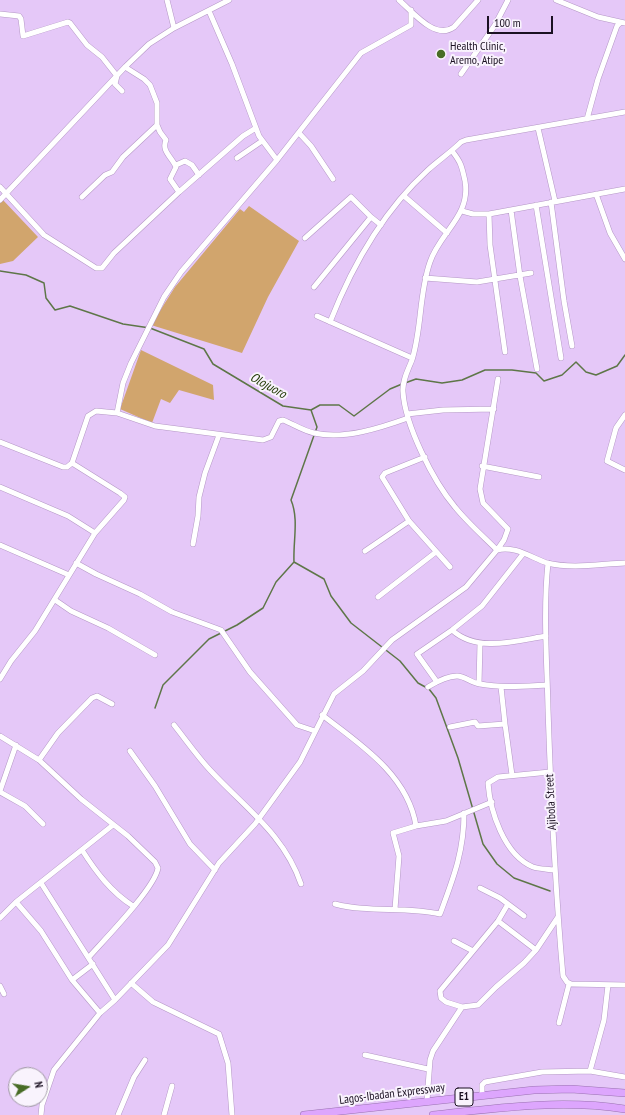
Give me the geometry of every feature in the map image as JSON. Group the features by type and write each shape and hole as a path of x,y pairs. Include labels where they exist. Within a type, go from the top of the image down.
{"highway":[{"name":"Lagos-Ibadan Expressway","path":"304,1115 534,1090 571,1089 625,1093"},
{"name":"E1","path":"433,1115 543,1105 591,1106 625,1109"}],"street":[{"path":"167,0 174,28"},
{"path":"0,200 149,44 174,28 229,0"},
{"path":"399,0 435,30 445,32 454,27 478,0"},
{"path":"461,74 495,25 508,0"},
{"path":"556,0 598,17 622,23"},
{"path":"117,413 123,383 148,326 164,297 181,272 277,160 361,53 411,25 411,10"},
{"path":"209,11 232,64 256,128 262,141 277,160"},
{"path":"0,14 19,16 21,19 23,36 68,22 77,30 86,45 102,57 117,76 116,84 122,91"},
{"path":"587,119 598,79 617,26 622,23"},
{"path":"126,67 144,78 150,85 157,103 157,126 166,140 164,144 166,152 176,165 177,169 170,179 179,192"},
{"path":"330,322 348,278 381,225 404,196 428,170 466,140 625,112"},
{"path":"82,197 105,175 112,172 123,157 157,126"},
{"path":"0,187 44,235 96,268 102,268 114,252 179,192 243,136 256,128"},
{"path":"538,128 553,202 564,301 572,346"},
{"path":"299,133 312,146 333,179"},
{"path":"237,158 262,141"},
{"path":"452,151 462,163 465,184 462,211 430,260 425,278 421,315 412,358 402,388 408,416 425,458 454,506 497,550"},
{"path":"176,165 185,161 192,165 199,175"},
{"path":"462,211 473,214 489,214 625,189"},
{"path":"596,194 610,233 625,259"},
{"path":"404,196 447,233"},
{"path":"305,238 351,197 381,225"},
{"path":"536,205 561,358"},
{"path":"511,210 520,276 537,368"},
{"path":"489,214 494,280 500,305 505,352"},
{"path":"314,287 371,217"},
{"path":"425,278 468,282 494,280 531,273"},
{"path":"317,316 412,358"},
{"path":"41,1115 42,1106 54,1070 100,1014 168,945 225,856 259,819 300,762 322,715 334,694 363,671 382,650 466,587 504,540 508,529 480,498 482,466 490,432 498,379"},
{"path":"0,442 63,467 67,467 72,463 88,416 96,410 117,413 155,426 219,435 268,439 279,422 283,420 314,433 330,435 346,434 382,426 408,416 443,410 494,409"},
{"path":"625,415 616,428 607,461 625,470"},
{"path":"193,544 198,516 199,497 205,473 219,435"},
{"path":"425,458 382,474 383,481 409,521 450,567"},
{"path":"0,678 11,661 35,632 76,562 95,533 124,500 125,497 72,463"},
{"path":"482,466 539,477"},
{"path":"0,487 68,516 95,533"},
{"path":"365,550 409,521"},
{"path":"0,545 69,575"},
{"path":"497,550 507,548 548,563 565,565 625,563"},
{"path":"378,597 436,552"},
{"path":"437,682 417,654 452,630 486,602 523,554"},
{"path":"76,562 96,574 140,594 172,612 223,632 250,672 297,724 315,731"},
{"name":"Ajibola Street","path":"548,563 544,607 554,870 564,976 565,980 569,984"},
{"path":"55,600 155,655"},
{"path":"452,630 464,638 480,643 505,642 546,636"},
{"path":"479,684 480,643"},
{"path":"428,687 450,677 460,676 479,684 501,687 548,685"},
{"path":"501,687 504,724 512,775"},
{"path":"39,760 58,733 92,698 97,696 112,704"},
{"path":"322,715 383,763 411,805 416,826"},
{"path":"450,727 475,722 478,726 504,724"},
{"path":"174,725 210,770 279,840 295,868 301,884"},
{"path":"0,736 39,760 77,795 128,836 155,862 158,868 153,880 116,928 89,957"},
{"path":"16,745 0,791 25,806 43,824"},
{"path":"130,751 155,786 190,844 215,870"},
{"path":"550,772 498,777 488,783 496,822 506,844 527,863 539,868 554,870"},
{"path":"395,909 399,856 393,833 416,826 446,821 492,802"},
{"path":"335,904 346,907 395,909 440,914 458,868 464,832 464,813"},
{"path":"0,918 16,902 41,884 113,825"},
{"path":"82,850 103,880 120,897 133,906"},
{"path":"41,884 94,964 115,1000"},
{"path":"480,888 508,904 524,916"},
{"path":"16,902 41,932 72,980 100,1014"},
{"path":"508,904 498,921 440,991 441,998 446,1002 462,1007 478,1005 529,958 558,917"},
{"path":"498,921 536,950"},
{"path":"454,941 473,951"},
{"path":"72,980 94,964"},
{"path":"131,983 153,1002 219,1034 228,1063 232,1115"},
{"path":"559,1023 569,984 608,986 625,985"},
{"path":"0,986 4,994"},
{"path":"590,1071 604,1020 608,986"},
{"path":"427,1101 428,1069 433,1051 462,1007"},
{"path":"365,1056 428,1069"},
{"path":"118,1115 134,1077 145,1060"},
{"path":"482,1095 482,1085 485,1082 534,1072 590,1071 625,1077"},
{"path":"164,1115 172,1086"}],"shaded area":[{"path":"3,200 38,237 13,261 0,264 0,203"},
{"path":"249,206 299,241 268,297 242,353 151,325 175,287 240,209 244,212"},
{"path":"141,350 213,385 214,400 179,390 170,403 161,399 152,423 120,409"}],"waterway":[{"name":"Olojuoro","path":"0,271 26,275 44,283 46,298 55,310 70,306 123,324 150,328 204,349 213,364 283,406 311,410 320,405 339,405 354,416 390,389 402,384"},
{"name":"Olojuoro","path":"405,383 416,379 442,383 462,380 485,370 512,370 536,373 544,381 562,375 576,362 586,372 596,375 617,366 625,355"},
{"path":"311,410 317,427 291,500 295,515 294,562 324,579 331,596 351,623 400,661 418,683 429,689 436,698 458,758 483,844 497,864 514,878 550,891"},
{"path":"155,708 163,685 209,639 237,625 263,608 276,582 294,562"}],"place":[{"name":"Health Clinic, Aremo, Atipe","path":"441,54"}]}
